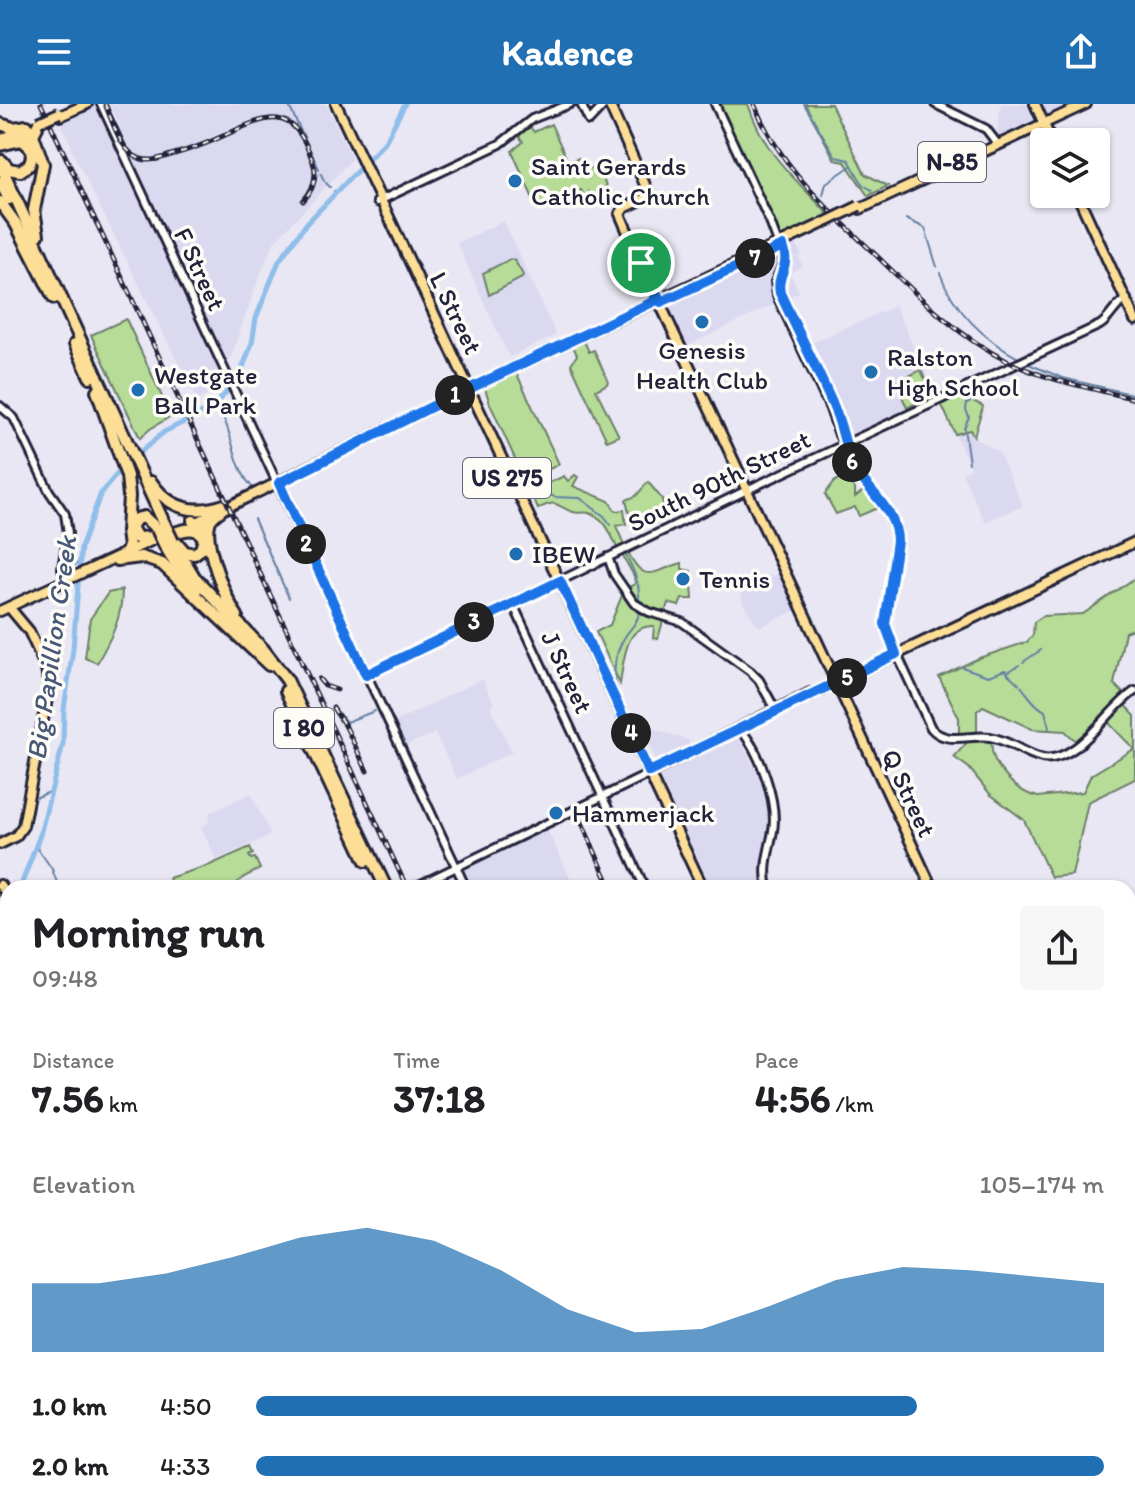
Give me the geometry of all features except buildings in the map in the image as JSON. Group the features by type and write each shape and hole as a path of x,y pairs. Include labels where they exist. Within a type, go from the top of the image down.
{"highway":[{"path":"0,124 17,128 33,127 42,159 35,225 66,307"},
{"path":"0,143 22,141 29,145 32,156 29,166 18,171 8,168 0,157"},
{"name":"I 80","path":"0,164 95,370 166,535 196,589 269,665 288,695 374,880"},
{"path":"0,180 5,201"},
{"name":"I 80","path":"5,201 127,448"},
{"path":"137,473 175,506 200,510 223,507"},
{"path":"135,549 127,528 137,473"},
{"path":"223,507 209,523 217,573 224,594 263,649"},
{"path":"196,521 206,528 210,538"},
{"name":"I 80","path":"166,535 198,582 263,649 294,691 382,880"},
{"path":"117,560 141,557 162,564 269,665"}],"main road":[{"path":"59,115 79,104"},
{"path":"0,143 87,104"},
{"name":"L Street","path":"334,104 696,880"},
{"name":"Q Street","path":"607,104 650,196 621,212 620,218 928,880"},
{"path":"1036,104 1047,128"},
{"name":"N-85","path":"859,208 1078,104"},
{"name":"N-85","path":"469,391 996,142 1086,104"},
{"path":"980,153 996,142"},
{"path":"1084,208 1135,320"},
{"path":"1085,208 1135,312"},
{"path":"0,844 20,832 37,760 49,679 28,629 5,609 469,391"},
{"path":"648,775 865,668 1135,542"},
{"path":"88,570 117,560 135,549"}],"street":[{"name":"F Street","path":"101,104 462,880"},
{"path":"379,201 500,144 532,119 570,104"},
{"path":"581,104 589,121 607,104"},
{"path":"715,104 781,245 787,262 779,280 780,293 835,411 844,444 858,472 884,506 896,530 885,624 931,728 939,735 954,738 990,737 1037,756 1061,756 1074,749 1135,691"},
{"path":"935,104 988,130 996,142"},
{"name":"South 90th Street","path":"366,675 746,490 1100,325 1126,299"},
{"path":"0,406 14,418 49,491 65,514 68,533 62,568 67,580"},
{"path":"608,557 613,572 634,603 649,612 678,620 752,673 776,711"},
{"name":"J Street","path":"513,604 641,880"},
{"path":"740,729 773,803 773,826 766,859 767,880"},
{"path":"431,880 648,775"}],"shaded area":[{"path":"99,104 111,129 120,125 109,104 326,104 352,159 275,241 222,382 197,401 60,122"},
{"path":"1001,104 1071,104 996,139"},
{"path":"504,221 556,335 509,357 457,243"},
{"path":"796,244 803,266 790,273 799,292 685,347 665,304"},
{"name":"Ralston High School","path":"895,306 937,398 846,440 805,346"},
{"path":"971,430 976,439 998,451 1023,506 985,522 962,473 971,468 955,434"},
{"path":"780,574 797,610 759,627 743,604 739,585"},
{"path":"482,679 494,704 490,707 512,752 457,779 435,733 402,747 391,724"},
{"path":"654,729 688,740 692,748 658,764 644,734"},
{"path":"738,735 768,795 772,813 764,859 765,880 707,880 658,774"},
{"path":"251,793 271,835 216,860 201,827 210,821 209,813"},
{"path":"547,829 571,880 470,880 465,870"}],"green space":[{"path":"716,104 748,104 772,152 831,217 784,238 779,237"},
{"path":"805,104 831,104 865,174 888,186 868,196 845,162 835,160"},
{"path":"528,124 534,132 551,124 568,162 579,158 584,165 600,172 608,190 593,198 589,192 586,199 581,190 538,210 512,151 523,142 517,133"},
{"path":"510,259 515,261 522,278 489,295 483,273"},
{"name":"Westgate Ball Park","path":"126,319 171,416 140,438 91,335"},
{"path":"584,341 589,352 594,350 608,381 596,390 619,436 607,441 571,364 577,355 573,346"},
{"path":"921,370 931,394 907,408 896,382"},
{"path":"516,372 559,464 540,474 545,485 564,476 568,481 575,475 578,477 573,486 609,501 615,511 624,510 626,524 616,526 625,547 618,550 605,525 592,514 573,512 556,504 538,509 485,388"},
{"path":"967,390 973,401 983,406 974,436 970,430 955,434 940,401"},
{"path":"844,476 855,489 855,497 867,488 882,506 859,516 855,507 836,514 825,494 834,482"},
{"path":"648,482 662,499 665,515 633,531 626,500 636,496"},
{"path":"627,550 644,572 656,572 682,563 682,569 691,571 693,599 682,599 679,606 668,603 665,613 640,605 625,589 635,584 621,553"},
{"path":"1135,578 1135,628 1125,632 1114,684 1125,695 1120,700 1135,716 1135,779 1088,802 1072,875 1051,877 1024,820 990,794 969,768 954,757 969,740 992,740 994,758 1005,775 1021,789 1038,797 1083,792 1091,775 1134,749 1103,717 1077,742 1065,731 1032,729 983,706 977,711 977,734 959,735 959,718 939,677 979,658 1027,642 1033,635 1034,622 1043,616 1083,614"},
{"path":"122,590 118,619 102,654 97,663 85,658 90,619 108,593"},
{"path":"623,593 630,603 664,617 658,639 653,638 654,626 644,627 631,638 620,684 596,632 610,625"},
{"path":"250,847 253,854 249,856 255,858 260,869 240,880 169,878 210,865"}],"waterway":[{"path":"288,104 319,169"},
{"name":"Big Papillion Creek","path":"139,453 164,432 214,407 240,375 252,343 256,318 279,261 306,224 385,142 405,104"},
{"path":"804,104 836,157 849,160 863,185 872,190"},
{"path":"823,195 826,183 851,166"},
{"path":"321,174 324,181"},
{"path":"326,183 330,187"},
{"path":"906,219 925,228 937,267"},
{"path":"940,273 953,300 972,323 1020,359"},
{"path":"1026,363 1063,378 1135,395"},
{"path":"93,399 102,420"},
{"path":"969,463 964,428 969,417 967,403 971,401"},
{"path":"214,407 225,421 239,466 252,487"},
{"name":"Big Papillion Creek","path":"23,880 40,835 63,744 81,547 101,493 122,468"},
{"path":"524,483 538,485 554,497 580,498 611,525"},
{"path":"254,519 289,598"},
{"path":"625,553 637,580 639,598"},
{"name":"Big Papillion Creek","path":"75,565 79,562"},
{"path":"625,710 618,691 615,663 639,613"},
{"path":"1023,662 1041,650"},
{"path":"962,667 988,676 1005,670 1008,672 1019,665"},
{"path":"1007,673 1019,684"},
{"path":"1021,686 1045,711 1049,728"},
{"path":"342,717 346,722 375,711"},
{"path":"37,797 50,792"},
{"path":"36,846 56,880"}],"railway":[{"path":"41,104 403,880"},
{"path":"105,104 122,143 134,155 145,160 191,149 267,119 288,122 297,130 313,162 314,183 303,201"},
{"path":"754,104 778,148 808,187 842,223 955,328 1022,368 1135,399"},
{"path":"319,679 325,686 337,690"},
{"path":"333,708 346,727 367,771"},
{"path":"579,816 607,880"}],"place":[{"name":"Saint Gerards Catholic Church","path":"515,181"},
{"name":"Genesis Health Club","path":"702,322"},
{"name":"Ralston High School","path":"871,372"},
{"name":"Westgate Ball Park","path":"138,390"},
{"name":"IBEW","path":"516,554"},
{"name":"Tennis","path":"683,579"},
{"name":"Hammerjack","path":"556,813"}],"route":[{"path":"783,246 787,262 779,280 780,293 835,411 855,469 888,512 897,536 885,624 896,654 649,772 560,581 366,675 279,483 657,300 641,263 661,302 783,246"}]}
